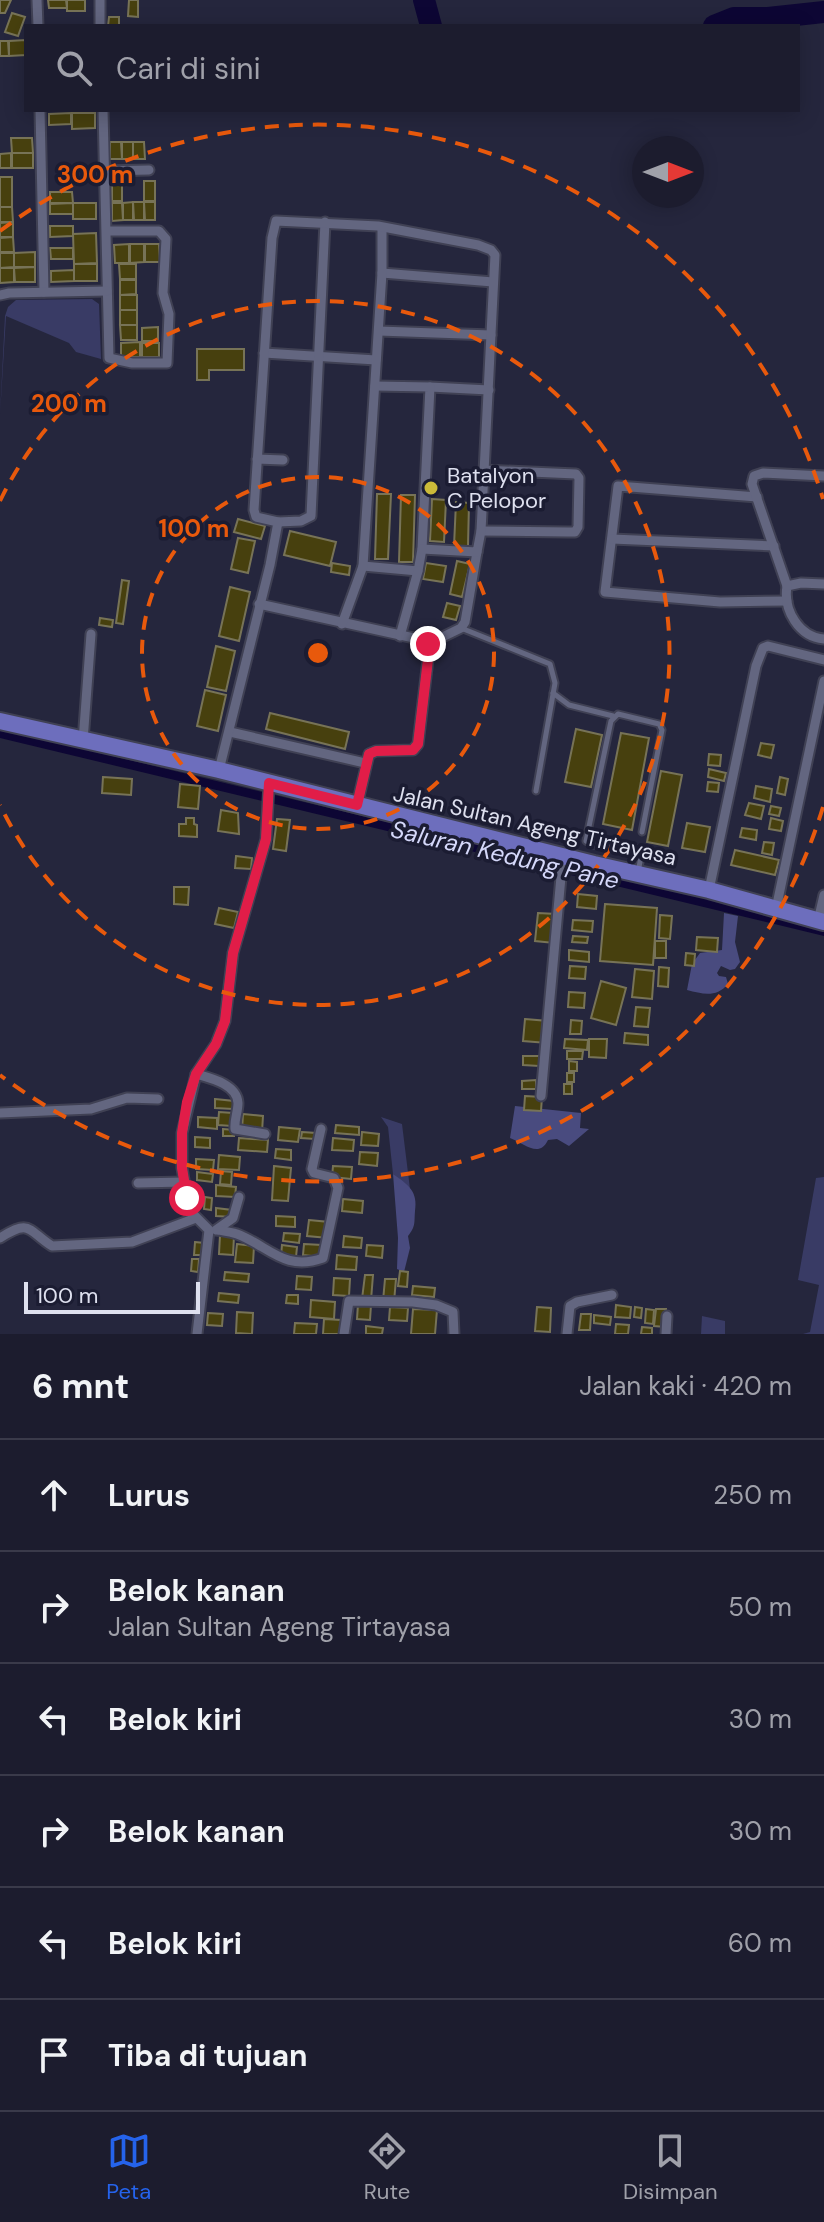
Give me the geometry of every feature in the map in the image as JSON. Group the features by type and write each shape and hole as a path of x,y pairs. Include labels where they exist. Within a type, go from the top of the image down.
{"main road":[{"name":"Jalan Sultan Ageng Tirtayasa","path":"0,721 219,770 269,787 357,805 563,858 709,890 821,922"}],"street":[{"path":"37,0 38,24"},
{"path":"100,0 100,24"},
{"path":"40,112 44,292"},
{"path":"103,112 109,358 132,363 167,363 169,314 163,293 166,239 159,231 106,231"},
{"path":"104,171 149,170"},
{"path":"325,222 311,516 301,521 278,522 256,517 254,510 276,221 325,222 382,228 462,241 491,250 495,255 481,531 468,615 461,628 428,644"},
{"path":"342,624 363,566 379,331 382,228"},
{"path":"382,273 493,282"},
{"path":"0,295 107,291"},
{"path":"379,331 491,335"},
{"path":"264,353 376,360"},
{"path":"375,386 489,390"},
{"path":"400,636 422,549 430,387"},
{"path":"257,459 283,460"},
{"path":"481,531 575,532 578,527 579,478 576,474 483,470"},
{"path":"824,476 763,473 754,476 752,484 787,586 787,601 801,631 813,638 824,639"},
{"path":"757,497 618,486 605,592 720,602 787,601"},
{"path":"219,770 278,522"},
{"path":"612,539 774,546"},
{"path":"422,549 477,552"},
{"path":"363,566 418,571"},
{"path":"787,586 794,583 824,584"},
{"path":"259,604 423,640 428,644 418,744 413,750 369,754 357,805"},
{"path":"83,741 91,634"},
{"path":"709,890 756,666 763,648 768,646 824,660"},
{"path":"776,909 824,681"},
{"path":"230,732 365,763"},
{"path":"269,787 263,859 233,953 225,1021 216,1044 196,1074 187,1102 182,1133 184,1182 189,1210 213,1230 238,1234 281,1259 307,1262 323,1258 338,1188 334,1178 314,1173 312,1169 321,1129"},
{"path":"541,1096 563,858"},
{"path":"821,922 824,895"},
{"path":"196,1074 217,1081 236,1094 235,1129 265,1134"},
{"path":"0,1113 91,1109 127,1098 158,1099"},
{"path":"138,1183 184,1182"},
{"path":"213,1230 233,1218 239,1197"},
{"path":"0,1238 12,1230 23,1228 33,1229 52,1246 132,1242 196,1218"},
{"path":"197,1334 213,1230"},
{"path":"567,1334 570,1306 612,1295"},
{"path":"344,1334 349,1301 436,1305 453,1312 454,1334"},
{"path":"666,1334 667,1316"}],"lane":[{"path":"461,628 550,664 554,674 553,693 536,791"},
{"path":"553,693 569,705 659,724 662,730 642,832"},
{"path":"613,716 586,841 593,845 637,849 641,857 638,873"}],"shaded area":[{"path":"92,299 99,304 101,359 76,352 69,343 6,316 0,415 5,316 8,307 16,300"},
{"path":"724,913 738,916 735,942 740,962 735,969 721,966 717,973 726,977 728,984 719,991 704,994 687,990 692,964 700,953 722,950"},
{"path":"515,1106 581,1113 580,1128 589,1129 569,1146 557,1139 548,1140 540,1148 531,1148 510,1138"},
{"path":"381,1117 402,1124 410,1189 393,1174 388,1127"},
{"path":"393,1174 408,1186 416,1204 404,1272 397,1269"},
{"path":"824,1177 824,1334 803,1334 810,1332 819,1285 798,1280 816,1178"},
{"path":"702,1316 725,1321 725,1334 701,1334"}],"water":[{"name":"Saluran Kedung Pane","path":"0,729 824,927 824,936 0,738"}],"building":[{"path":"0,0 11,0 5,13 0,13"},
{"path":"48,0 66,0 67,8 49,8"},
{"path":"67,0 85,0 85,11 67,11"},
{"path":"129,0 138,0 138,17 128,16"},
{"path":"12,13 25,17 18,36 5,32"},
{"path":"109,17 119,17 119,24 108,24"},
{"path":"24,40 24,55 9,56 9,41"},
{"path":"0,41 8,41 9,56 0,56"},
{"path":"71,113 71,124 49,125 49,114"},
{"path":"72,113 95,113 95,128 72,129"},
{"path":"11,138 32,138 33,153 12,153"},
{"path":"110,142 121,142 122,159 110,159"},
{"path":"122,142 133,142 133,159 122,159"},
{"path":"133,142 144,142 145,159 133,159"},
{"path":"11,153 11,168 0,168 0,154"},
{"path":"12,153 33,153 33,168 12,168"},
{"path":"0,177 12,177 12,207 0,207"},
{"path":"112,181 122,181 122,201 112,201"},
{"path":"144,181 155,181 155,201 144,201"},
{"path":"50,192 72,192 73,203 50,203"},
{"path":"133,202 144,202 144,220 134,220"},
{"path":"133,202 133,220 123,220 123,203"},
{"path":"144,202 155,202 155,220 145,220"},
{"path":"73,203 73,214 50,214 50,204"},
{"path":"73,203 96,203 96,219 73,219"},
{"path":"112,203 122,203 123,220 112,221"},
{"path":"0,207 12,207 13,222 0,222"},
{"path":"13,222 13,237 0,237 0,223"},
{"path":"50,226 73,226 73,236 50,237"},
{"path":"96,233 97,263 74,264 73,234"},
{"path":"13,237 14,252 0,252 0,238"},
{"path":"129,244 129,263 115,263 114,245"},
{"path":"130,244 144,244 144,262 130,263"},
{"path":"145,244 159,244 160,262 145,262"},
{"path":"50,248 73,248 73,259 51,259"},
{"path":"35,252 35,267 14,267 14,253"},
{"path":"0,253 14,253 14,267 0,268"},
{"path":"74,264 97,264 97,281 74,281"},
{"path":"119,264 136,264 136,279 120,279"},
{"path":"35,267 35,282 15,282 14,268"},
{"path":"0,268 14,268 14,282 0,283"},
{"path":"74,270 74,281 51,282 51,271"},
{"path":"120,280 136,280 136,294 120,295"},
{"path":"120,295 137,295 137,310 120,310"},
{"path":"120,310 137,310 137,325 120,325"},
{"path":"120,325 137,325 137,340 121,340"},
{"path":"158,327 158,341 142,341 142,328"},
{"path":"140,342 140,357 121,357 121,343"},
{"path":"142,343 159,343 159,357 142,357"},
{"path":"197,349 244,349 244,370 209,370 209,380 197,380"},
{"path":"377,494 391,494 388,559 375,559"},
{"path":"401,495 415,495 413,562 399,562"},
{"path":"432,499 446,500 444,542 430,541"},
{"path":"456,502 469,503 468,546 454,546"},
{"path":"238,519 265,526 261,539 234,532"},
{"path":"290,531 336,542 330,566 284,555"},
{"path":"238,538 255,541 248,573 231,569"},
{"path":"457,561 470,564 462,597 450,594"},
{"path":"332,563 350,566 349,575 331,572"},
{"path":"426,563 446,566 443,582 423,579"},
{"path":"122,580 129,581 123,624 116,623"},
{"path":"230,587 250,592 239,641 219,636"},
{"path":"447,603 460,606 456,620 443,617"},
{"path":"100,618 113,620 112,627 99,625"},
{"path":"216,646 235,651 226,691 207,687"},
{"path":"205,690 226,695 218,731 197,726"},
{"path":"270,713 349,732 345,749 266,729"},
{"path":"576,729 602,735 591,787 565,782"},
{"path":"621,733 649,738 632,830 603,824"},
{"path":"761,743 774,745 771,758 758,755"},
{"path":"709,754 721,755 720,766 708,765"},
{"path":"709,769 726,773 724,781 708,777"},
{"path":"661,771 682,775 668,846 647,842"},
{"path":"103,777 132,779 131,795 102,793"},
{"path":"780,777 788,779 785,795 777,793"},
{"path":"708,782 719,783 718,792 707,791"},
{"path":"180,784 200,786 198,809 178,807"},
{"path":"756,786 772,789 770,802 754,798"},
{"path":"749,803 764,806 761,819 745,815"},
{"path":"771,806 781,808 779,816 769,814"},
{"path":"221,810 238,813 239,834 218,831"},
{"path":"186,818 194,818 197,837 179,836 179,824 186,824"},
{"path":"771,818 783,821 781,831 769,829"},
{"path":"277,819 290,820 286,851 273,849"},
{"path":"687,823 710,827 705,852 682,848"},
{"path":"742,828 757,830 756,840 740,837"},
{"path":"764,842 774,843 772,855 762,853"},
{"path":"735,850 779,860 775,875 731,865"},
{"path":"236,856 252,858 251,869 235,868"},
{"path":"174,887 189,887 188,905 174,904"},
{"path":"578,894 597,896 596,909 577,907"},
{"path":"605,904 657,908 653,965 600,961"},
{"path":"219,908 238,912 234,928 215,924"},
{"path":"538,913 556,914 554,943 535,941"},
{"path":"660,915 672,916 670,939 659,938"},
{"path":"573,920 593,921 592,932 572,930"},
{"path":"573,936 588,937 587,943 572,942"},
{"path":"697,937 718,938 717,952 696,950"},
{"path":"655,941 666,941 666,958 655,958"},
{"path":"569,950 589,952 589,962 569,960"},
{"path":"686,953 695,954 694,966 685,965"},
{"path":"570,966 586,967 585,979 569,978"},
{"path":"659,967 669,968 668,987 658,986"},
{"path":"635,969 654,971 652,999 632,997"},
{"path":"601,981 626,988 616,1025 591,1018"},
{"path":"569,992 585,993 584,1008 568,1007"},
{"path":"636,1007 650,1008 648,1027 634,1026"},
{"path":"525,1019 548,1021 547,1043 523,1041"},
{"path":"571,1020 582,1021 581,1034 570,1034"},
{"path":"625,1033 648,1035 648,1045 624,1043"},
{"path":"565,1039 588,1040 587,1050 564,1048"},
{"path":"589,1039 607,1039 606,1058 589,1057"},
{"path":"567,1051 583,1051 582,1059 567,1059"},
{"path":"523,1056 540,1056 539,1066 523,1065"},
{"path":"569,1061 577,1062 577,1071 569,1071"},
{"path":"567,1073 574,1073 574,1082 567,1082"},
{"path":"536,1080 536,1089 522,1089 522,1081"},
{"path":"564,1084 572,1084 572,1094 564,1094"},
{"path":"525,1096 542,1097 541,1111 524,1110"},
{"path":"215,1099 234,1101 233,1109 215,1108"},
{"path":"219,1112 233,1113 232,1126 218,1125"},
{"path":"243,1114 263,1116 262,1132 242,1130"},
{"path":"198,1117 217,1118 217,1129 198,1127"},
{"path":"336,1125 359,1127 359,1135 335,1133"},
{"path":"279,1127 300,1129 298,1142 278,1140"},
{"path":"223,1129 234,1130 234,1136 223,1136"},
{"path":"302,1132 316,1133 315,1139 301,1138"},
{"path":"362,1132 379,1134 378,1146 361,1145"},
{"path":"195,1137 210,1138 210,1148 195,1147"},
{"path":"239,1138 268,1140 267,1152 238,1150"},
{"path":"333,1138 354,1140 353,1151 332,1150"},
{"path":"276,1149 291,1150 291,1160 275,1158"},
{"path":"360,1152 378,1153 377,1166 359,1164"},
{"path":"219,1155 240,1157 239,1170 218,1169"},
{"path":"196,1159 214,1160 213,1170 196,1169"},
{"path":"274,1166 291,1168 288,1201 272,1200"},
{"path":"333,1166 352,1167 351,1179 332,1177"},
{"path":"221,1171 232,1172 231,1185 220,1184"},
{"path":"197,1172 213,1174 212,1182 197,1180"},
{"path":"216,1185 236,1187 235,1197 216,1196"},
{"path":"205,1197 212,1198 211,1210 204,1209"},
{"path":"343,1199 363,1201 362,1213 342,1211"},
{"path":"216,1208 232,1210 232,1217 216,1216"},
{"path":"276,1216 295,1217 295,1227 276,1226"},
{"path":"309,1220 329,1222 328,1238 307,1236"},
{"path":"284,1233 300,1234 299,1243 283,1241"},
{"path":"220,1235 234,1236 233,1255 219,1254"},
{"path":"344,1236 362,1238 361,1248 343,1247"},
{"path":"195,1242 204,1243 203,1255 194,1255"},
{"path":"237,1244 254,1246 253,1263 235,1262"},
{"path":"304,1244 322,1245 321,1257 303,1255"},
{"path":"282,1245 297,1247 296,1257 281,1256"},
{"path":"367,1245 383,1246 382,1258 366,1256"},
{"path":"337,1255 357,1257 356,1270 336,1269"},
{"path":"192,1259 199,1259 198,1272 191,1271"},
{"path":"400,1271 408,1272 407,1287 398,1286"},
{"path":"225,1272 249,1274 248,1282 224,1280"},
{"path":"365,1275 373,1275 371,1300 362,1299"},
{"path":"297,1276 312,1277 311,1290 296,1289"},
{"path":"334,1278 350,1279 349,1296 333,1295"},
{"path":"385,1279 396,1279 394,1302 383,1301"},
{"path":"413,1286 435,1288 434,1297 412,1295"},
{"path":"219,1293 239,1295 238,1303 218,1301"},
{"path":"287,1295 298,1295 298,1304 286,1303"},
{"path":"311,1300 335,1302 334,1319 310,1317"},
{"path":"358,1304 371,1305 370,1320 357,1319"},
{"path":"616,1305 631,1307 630,1318 615,1317"},
{"path":"390,1307 408,1308 407,1321 389,1320"},
{"path":"537,1307 551,1308 550,1332 535,1331"},
{"path":"635,1307 642,1308 641,1318 634,1317"},
{"path":"413,1309 437,1310 435,1334 411,1334"},
{"path":"646,1309 654,1310 653,1324 645,1323"},
{"path":"656,1309 666,1309 665,1327 654,1326"},
{"path":"237,1312 253,1313 252,1334 236,1333"},
{"path":"208,1313 223,1314 222,1326 207,1325"},
{"path":"581,1314 591,1314 590,1330 579,1330"},
{"path":"594,1315 611,1317 610,1325 594,1323"},
{"path":"324,1319 341,1320 340,1334 323,1334"},
{"path":"295,1323 317,1324 316,1334 294,1334"},
{"path":"616,1324 629,1325 628,1334 615,1334"},
{"path":"366,1326 383,1328 382,1334 366,1334"},
{"path":"642,1327 652,1328 652,1334 641,1334"}],"waterway":[{"path":"424,0 430,24"},
{"path":"719,24 734,18 824,12"}],"place":[{"name":"Batalyon C Pelopor","path":"431,488"}],"route":[{"path":"187,1198 182,1168 182,1133 187,1102 196,1074 216,1044 225,1021 233,953 263,859 269,820 269,783 357,805 369,754 413,750 418,744 428,644"}]}
